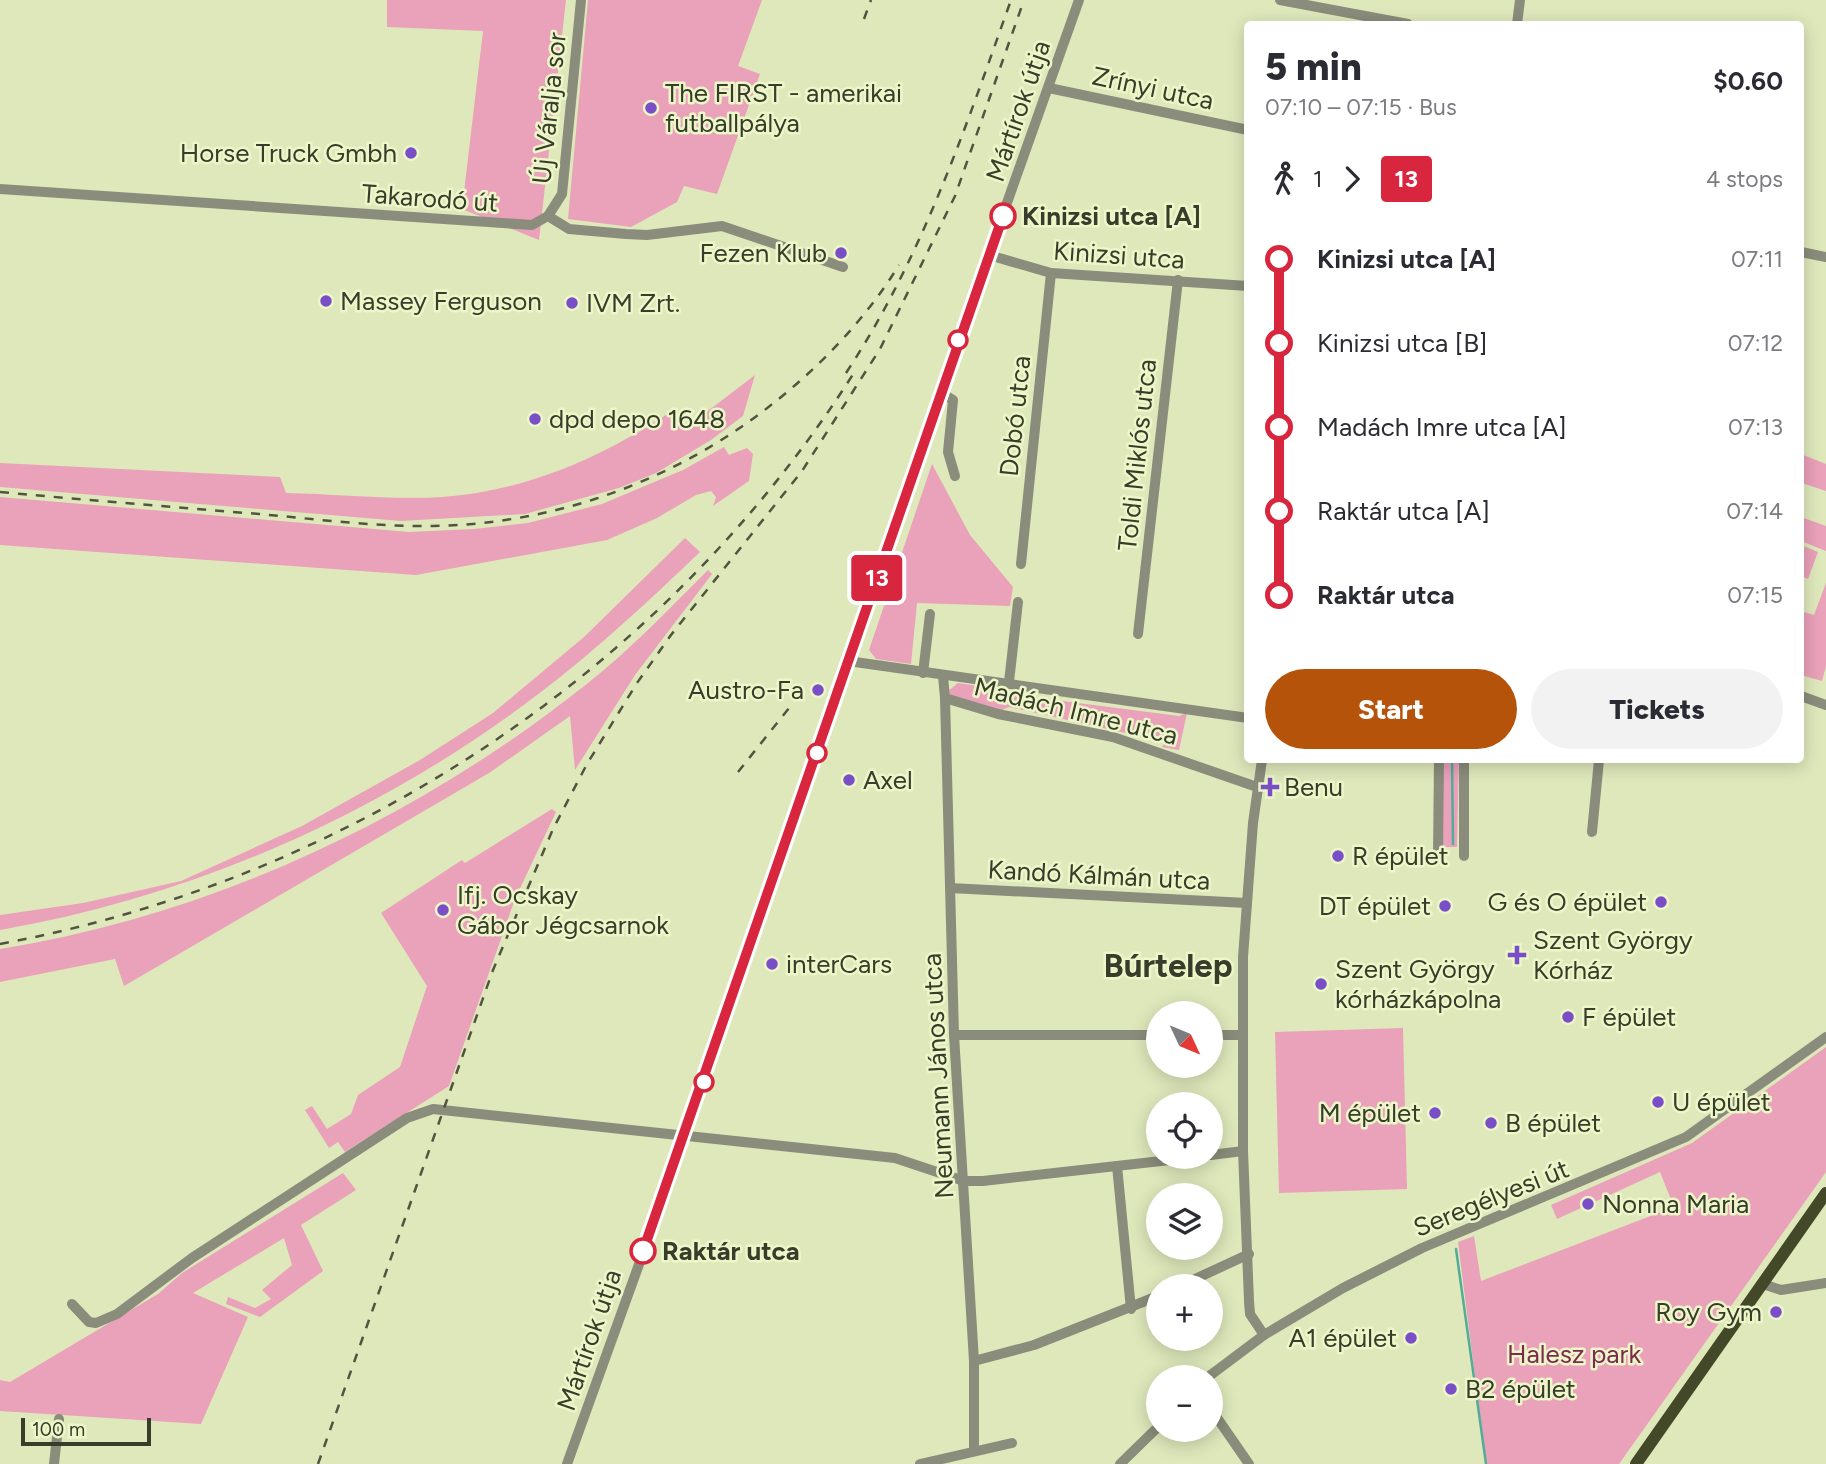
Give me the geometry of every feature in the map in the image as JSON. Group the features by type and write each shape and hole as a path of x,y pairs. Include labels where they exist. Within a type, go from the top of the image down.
{"main road":[{"path":"1636,1464 1826,1193"}],"street":[{"name":"Új Váralja sor","path":"548,216 559,202 565,182 581,0"},
{"name":"Mártírok útja","path":"567,1464 686,1134 940,392 1079,0"},
{"path":"1280,0 1392,21"},
{"path":"1517,21 1520,0"},
{"name":"Zrínyi utca","path":"1049,88 1244,129"},
{"name":"Takarodó út","path":"0,189 523,226 548,216"},
{"path":"548,216 569,229 626,234 722,226 843,267"},
{"path":"1804,253 1826,257"},
{"name":"Kinizsi utca","path":"989,255 1051,273 1244,286"},
{"name":"Dobó utca","path":"1021,564 1051,273"},
{"name":"Toldi Miklós utca","path":"1138,635 1178,280"},
{"path":"940,392 953,400 948,452 955,476"},
{"path":"1009,682 1018,602"},
{"path":"923,673 930,614"},
{"name":"Madách Imre utca","path":"848,661 1244,717"},
{"name":"Madách Imre utca","path":"943,676 945,698 998,714 1113,737 1257,787"},
{"path":"1804,696 1826,705"},
{"name":"Neumann János utca","path":"945,698 954,1035 974,1361 974,1451"},
{"path":"1261,763 1247,903 1242,1035 1243,1152 1250,1314 1264,1335"},
{"path":"1438,855 1439,763"},
{"path":"1464,763 1464,856"},
{"path":"1591,832 1599,763"},
{"name":"Kandó Kálmán utca","path":"950,888 1247,903"},
{"path":"954,1035 1146,1035"},
{"path":"1223,1035 1242,1035"},
{"name":"Seregélyesi út","path":"1223,1366 1264,1335 1343,1288 1422,1248 1676,1142 1826,1037"},
{"path":"72,1304 89,1322 96,1323 117,1314 192,1258 407,1118 426,1110 445,1108 895,1158 964,1181 1146,1163"},
{"path":"1223,1154 1243,1152"},
{"path":"1117,1166 1132,1309"},
{"path":"1206,1274 1249,1254"},
{"path":"1763,1284 1781,1290 1826,1283"},
{"path":"974,1361 1034,1345 1146,1302"},
{"path":"54,1464 59,1419"},
{"path":"1223,1426 1249,1464"},
{"path":"1121,1464 1146,1439"},
{"path":"920,1464 1012,1443"}],"green space":[{"path":"387,0 566,0 539,240 462,209 483,31 387,27"},
{"path":"588,0 762,0 738,66 760,74 717,194 684,186 677,202 631,227 568,219"},
{"path":"755,375 743,416 711,440 656,473 619,488 525,514 401,521 0,487 0,463 280,477 286,493 404,498 474,493 504,488 563,469 619,443 672,411 683,430"},
{"path":"724,447 729,455 747,448 753,454 749,481 713,506 716,497 711,491 696,495 657,518 607,540 416,575 0,545 0,497 409,532 528,523 602,504 683,470"},
{"path":"1804,455 1826,464 1826,491 1804,484"},
{"path":"932,464 970,535 1013,587 1010,606 917,603 911,664 876,659 869,650"},
{"path":"1804,518 1826,526 1826,551 1804,542"},
{"path":"685,538 700,552 622,624 541,692 480,736 417,775 352,812 285,844 216,872 73,915 0,930 0,915 83,903 181,881 302,826 420,760 493,713 584,637"},
{"path":"1804,546 1818,552 1808,579 1804,577"},
{"path":"708,570 712,574 635,675 575,770 570,716 489,773 124,986 115,959 0,982 0,949 80,933 159,912 236,885 311,854 455,777 523,732 604,670"},
{"path":"1826,583 1826,666 1822,681 1804,676 1804,612 1814,615"},
{"path":"958,683 978,686 976,690 1179,716 1187,713 1179,750 1162,747 1166,742 1009,707 1002,710 954,704 947,692"},
{"path":"1441,763 1459,763 1457,847 1441,847"},
{"path":"552,809 556,812 515,899 449,1086 345,1152 338,1142 329,1148 305,1110 312,1106 327,1129 351,1114 358,1095 400,1067 427,986 381,913 462,860 465,863"},
{"path":"1403,1028 1407,1189 1279,1193 1275,1032"},
{"name":"Halesz park","path":"1826,1047 1826,1172 1619,1464 1486,1464 1458,1242 1474,1236 1481,1281 1674,1207 1660,1172 1557,1219 1551,1205 1692,1143"},
{"path":"343,1173 356,1190 301,1225 323,1271 260,1317 226,1304 228,1297 255,1308 271,1299 262,1290 292,1265 284,1238 193,1293 248,1317 201,1424 0,1411 0,1380 10,1382 158,1294 182,1273"}],"waterway":[{"path":"1452,763 1453,844"},
{"path":"1456,1249 1486,1464"}],"railway":[{"path":"864,19 871,0"},
{"path":"846,373 897,284 940,192 1011,0"},
{"path":"318,1464 493,970 553,829 587,764 637,683 671,635 802,471 880,349 955,196 1024,0"},
{"path":"0,492 411,526 476,524 561,509 642,482 718,442 754,418 834,349 869,308 899,265"},
{"path":"0,944 130,913 255,869 375,813 489,745 595,666 692,576 780,477 857,368"},
{"path":"738,772 793,703"}],"bus line":[{"name":"13","path":"643,1251 686,1134 1003,216"}],"place":[{"name":"The FIRST - amerikai futballpálya","path":"651,108"},
{"name":"Horse Truck Gmbh","path":"411,153"},
{"name":"Kinizsi utca [A]","path":"1003,216"},
{"name":"Fezen Klub","path":"841,253"},
{"name":"Massey Ferguson","path":"326,301"},
{"name":"IVM Zrt.","path":"572,303"},
{"name":"dpd depo 1648","path":"535,419"},
{"name":"Austro-Fa","path":"818,690"},
{"name":"Axel","path":"849,780"},
{"name":"Benu","path":"1270,787"},
{"name":"R épület","path":"1338,856"},
{"name":"G és O épület","path":"1661,902"},
{"name":"DT épület","path":"1445,906"},
{"name":"Ifj. Ocskay Gábor Jégcsarnok","path":"443,910"},
{"name":"Szent György Kórház","path":"1517,955"},
{"name":"interCars","path":"772,964"},
{"name":"Szent György kórházkápolna","path":"1321,984"},
{"name":"F épület","path":"1568,1017"},
{"name":"U épület","path":"1658,1102"},
{"name":"M épület","path":"1435,1113"},
{"name":"B épület","path":"1491,1123"},
{"name":"Nonna Maria","path":"1588,1204"},
{"name":"Raktár utca","path":"643,1251"},
{"name":"Roy Gym","path":"1776,1312"},
{"name":"A1 épület","path":"1411,1338"},
{"name":"B2 épület","path":"1451,1389"}],"district":[{"name":"Búrtelep","path":"1168,965"}]}
